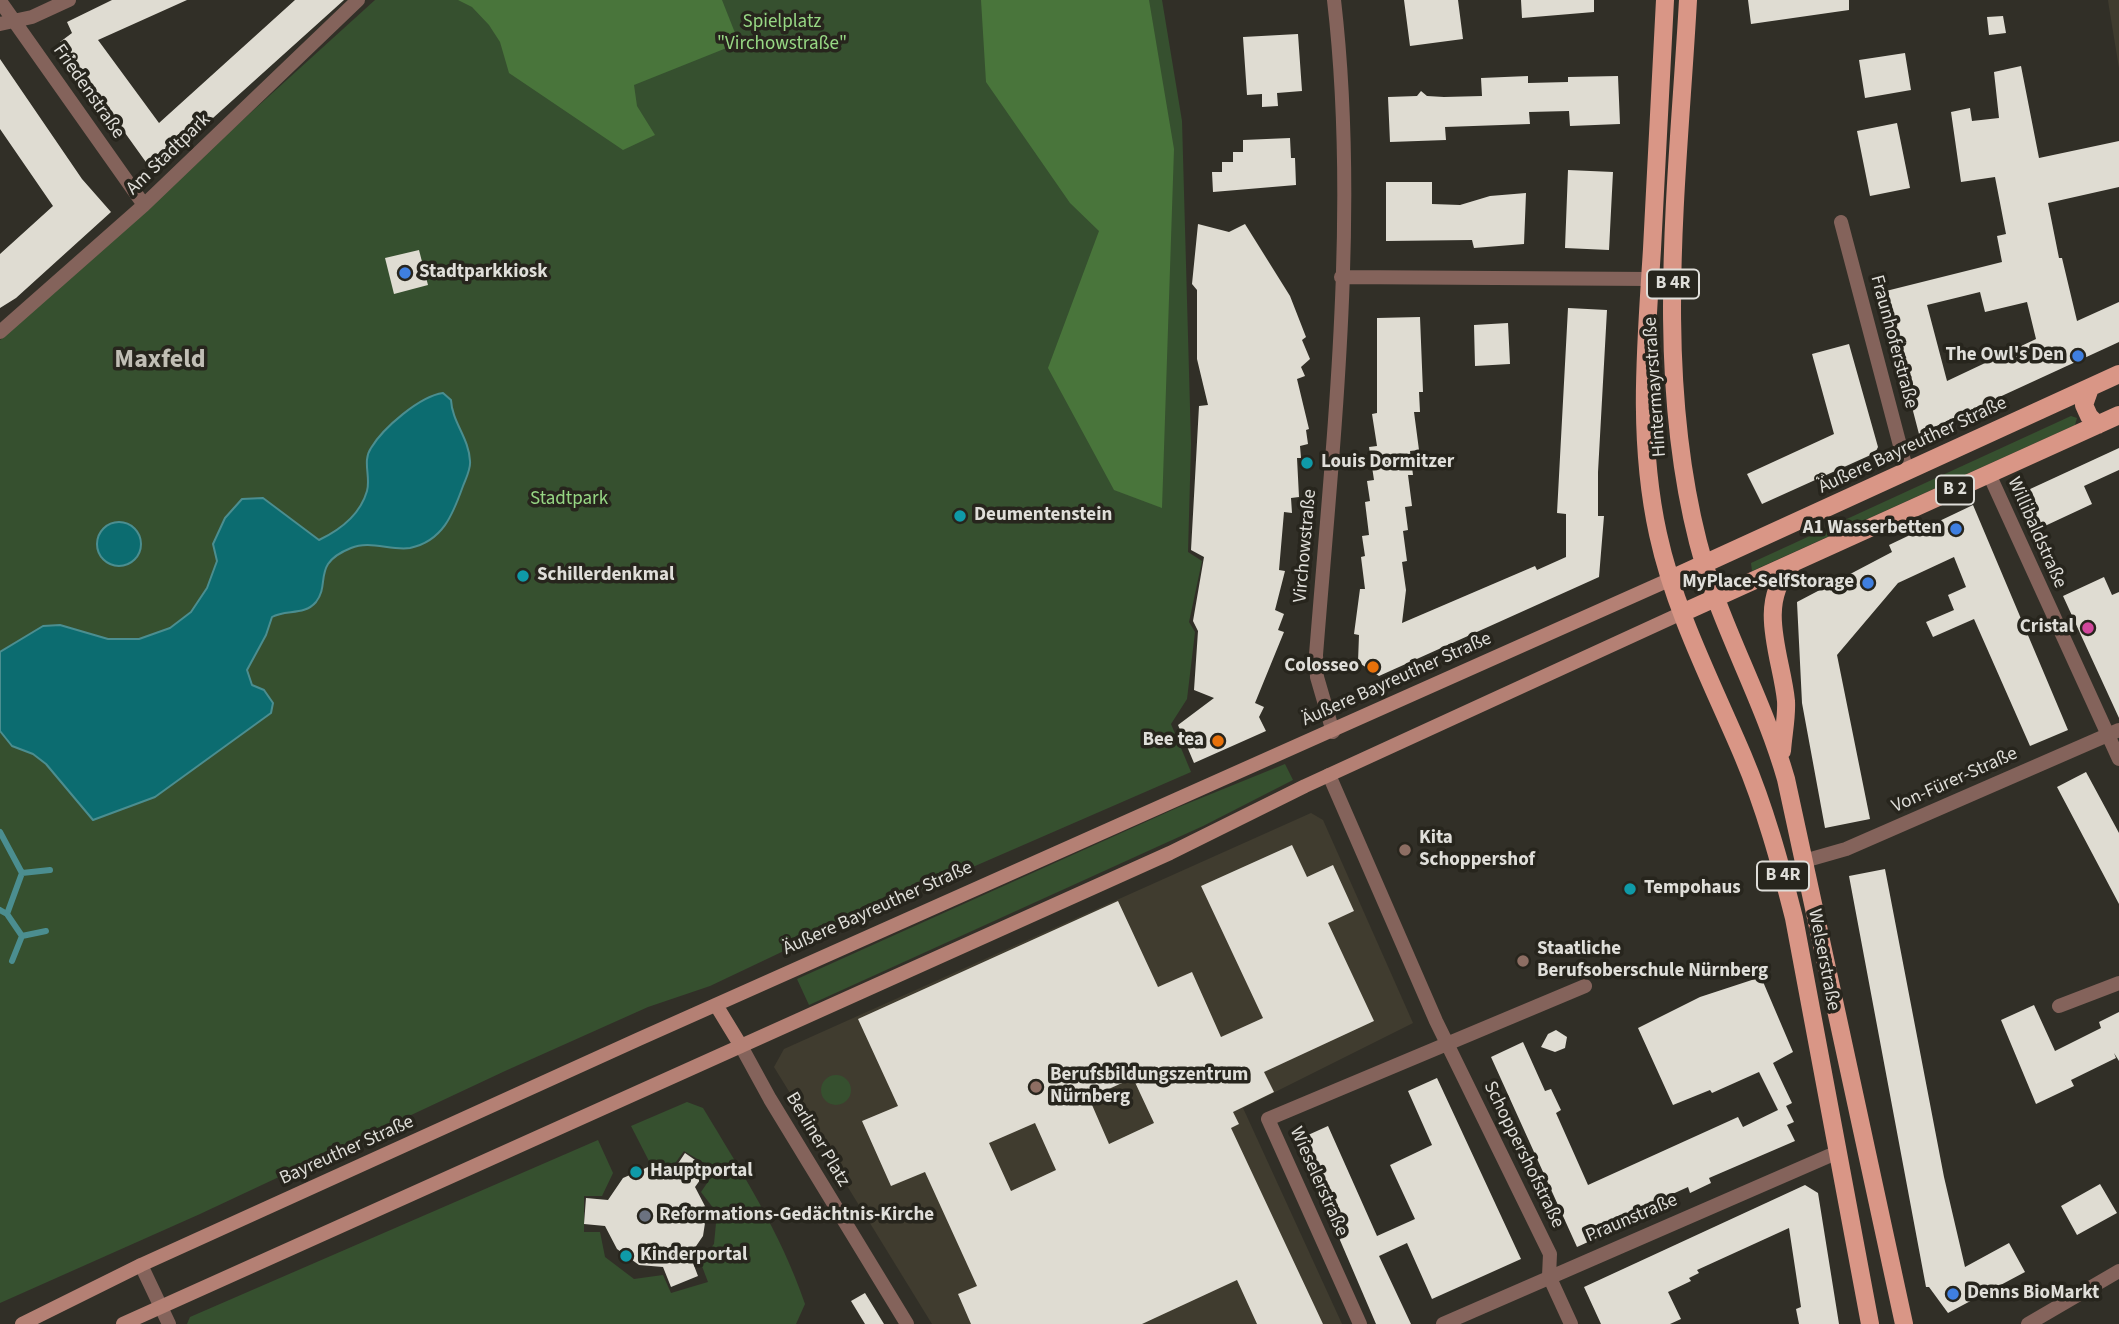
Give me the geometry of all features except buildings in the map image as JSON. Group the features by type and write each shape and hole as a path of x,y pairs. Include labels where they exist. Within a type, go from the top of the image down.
{"main road":[{"name":"Hintermayrstraße","path":"1665,0 1644,375 1644,442 1654,515 1671,579"},
{"name":"Hintermayrstraße","path":"1688,0 1671,355 1680,455 1704,565 1715,599"},
{"name":"Äußere Bayreuther Straße","path":"689,1017 1167,801 1333,732 2119,374"},
{"path":"2090,388 2084,405 2089,416 2098,425"},
{"name":"B 2","path":"1682,613 1792,566 2119,415"},
{"path":"1781,761 1786,702 1773,612 1779,583 1792,566"},
{"name":"Welserstraße","path":"1671,579 1682,613 1749,770 1779,860 1794,918 1870,1324"},
{"name":"Welserstraße","path":"1715,599 1761,703 1781,761 1905,1324"},
{"path":"123,1324 1170,853 1329,775 1682,613"},
{"path":"716,1005 741,1046"},
{"name":"Bayreuther Straße","path":"22,1324 141,1265 689,1017"}],"street":[{"path":"6,22 32,17 69,0"},
{"name":"Am Stadtpark","path":"0,332 144,205 358,0"},
{"name":"Virchowstraße","path":"1333,732 1317,677 1316,655 1339,391 1344,83 1334,0"},
{"name":"Friedenstraße","path":"0,1 6,22 144,205"},
{"name":"Fraunhoferstraße","path":"1841,222 1907,472"},
{"path":"1341,277 1650,279"},
{"name":"Willibaldstraße","path":"1989,474 2113,733 2119,759"},
{"name":"Von-Fürer-Straße","path":"1804,861 1846,849 2113,733"},
{"name":"Schoppershofstraße","path":"1329,775 1448,1042 1550,1254 1549,1276 1571,1324"},
{"path":"2059,1006 2119,983"},
{"path":"1448,1042 1584,986"},
{"name":"Wieselerstraße","path":"1360,1324 1268,1119 1448,1042"},
{"name":"Berliner Platz","path":"741,1046 770,1099 907,1324"},
{"name":"Praunstraße","path":"1443,1324 1838,1152"},
{"path":"141,1265 169,1324"},
{"path":"2028,1324 2119,1271"}],"shaded area":[{"path":"2108,0 2119,0 2119,68 2109,7"},
{"name":"Berufsbildungszentrum Nürnberg","path":"1311,813 1323,820 1413,1023 1243,1108 1342,1324 932,1324 774,1067 784,1049"}],"green space":[{"name":"Stadtpark","path":"375,0 1162,0 1182,121 1191,444 1188,552 1202,561 1189,622 1195,632 1187,699 1171,724 1191,772 828,930 710,986 648,1007 200,1214 0,1303 0,340"},
{"path":"458,0 722,0 739,43 634,85 637,106 655,135 623,150 509,73 500,42 489,25 472,7"},
{"path":"981,0 1149,0 1174,149 1162,508 1114,490 1048,368 1099,231 1070,203 986,82"},
{"path":"2071,416 2077,418 2075,425 1752,571 1751,563"},
{"path":"1285,764 1293,780 1203,826 809,1005 797,979 1179,807"},
{"path":"836,1075 842,1076 850,1084 850,1096 842,1104 836,1105 830,1104 822,1096 821,1090 822,1084 830,1076"},
{"path":"687,1102 703,1108 772,1227 805,1304 796,1324 187,1324 190,1317 598,1140 613,1173 602,1196 584,1196 584,1232 600,1232 605,1257 634,1279 663,1275 671,1293 708,1282 700,1261 714,1244 717,1213 701,1192 716,1170 684,1151 673,1166 650,1163 631,1126"}],"water":[{"path":"443,393 451,400 470,461 468,474 451,516 439,533 410,548 358,546 339,554 326,567 316,602 306,609 272,617 266,635 247,670 252,685 264,690 273,703 271,713 155,797 93,820 46,764 33,754 12,746 0,731 0,652 43,626 60,625 108,639 139,639 170,628 191,612 207,588 217,561 213,544 225,518 242,499 263,498 319,540 327,536 348,521 364,500 368,486 368,453 377,440 413,406"},
{"path":"119,522 128,523 135,528 140,535 140,553 135,560 128,565 119,566 110,565 103,560 98,553 97,544 98,535 103,528 110,523"}],"waterway":[{"path":"0,832 22,873 7,914"},
{"path":"22,873 50,870"},
{"path":"0,910 7,914 22,936"},
{"path":"22,936 46,931"},
{"path":"12,961 22,936"}],"place":[{"name":"Stadtparkkiosk","path":"405,273"},
{"name":"The Owl's Den","path":"2078,356"},
{"name":"Louis Dormitzer","path":"1307,463"},
{"name":"Deumentenstein","path":"960,516"},
{"name":"A1 Wasserbetten","path":"1956,529"},
{"name":"Schillerdenkmal","path":"523,576"},
{"name":"MyPlace-SelfStorage","path":"1868,583"},
{"name":"Cristal","path":"2088,628"},
{"name":"Colosseo","path":"1373,667"},
{"name":"Bee tea","path":"1218,741"},
{"name":"Kita Schoppershof","path":"1405,850"},
{"name":"Tempohaus","path":"1630,889"},
{"name":"Staatliche Berufsoberschule Nürnberg","path":"1523,961"},
{"name":"Berufsbildungszentrum Nürnberg","path":"1036,1087"},
{"name":"Hauptportal","path":"636,1172"},
{"name":"Reformations-Gedächtnis-Kirche","path":"645,1216"},
{"name":"Kinderportal","path":"626,1256"},
{"name":"Denns BioMarkt","path":"1953,1294"}],"district":[{"name":"Maxfeld","path":"160,361"}],"park label":[{"name":"Spielplatz \"Virchowstraße\"","path":"782,34"}]}
